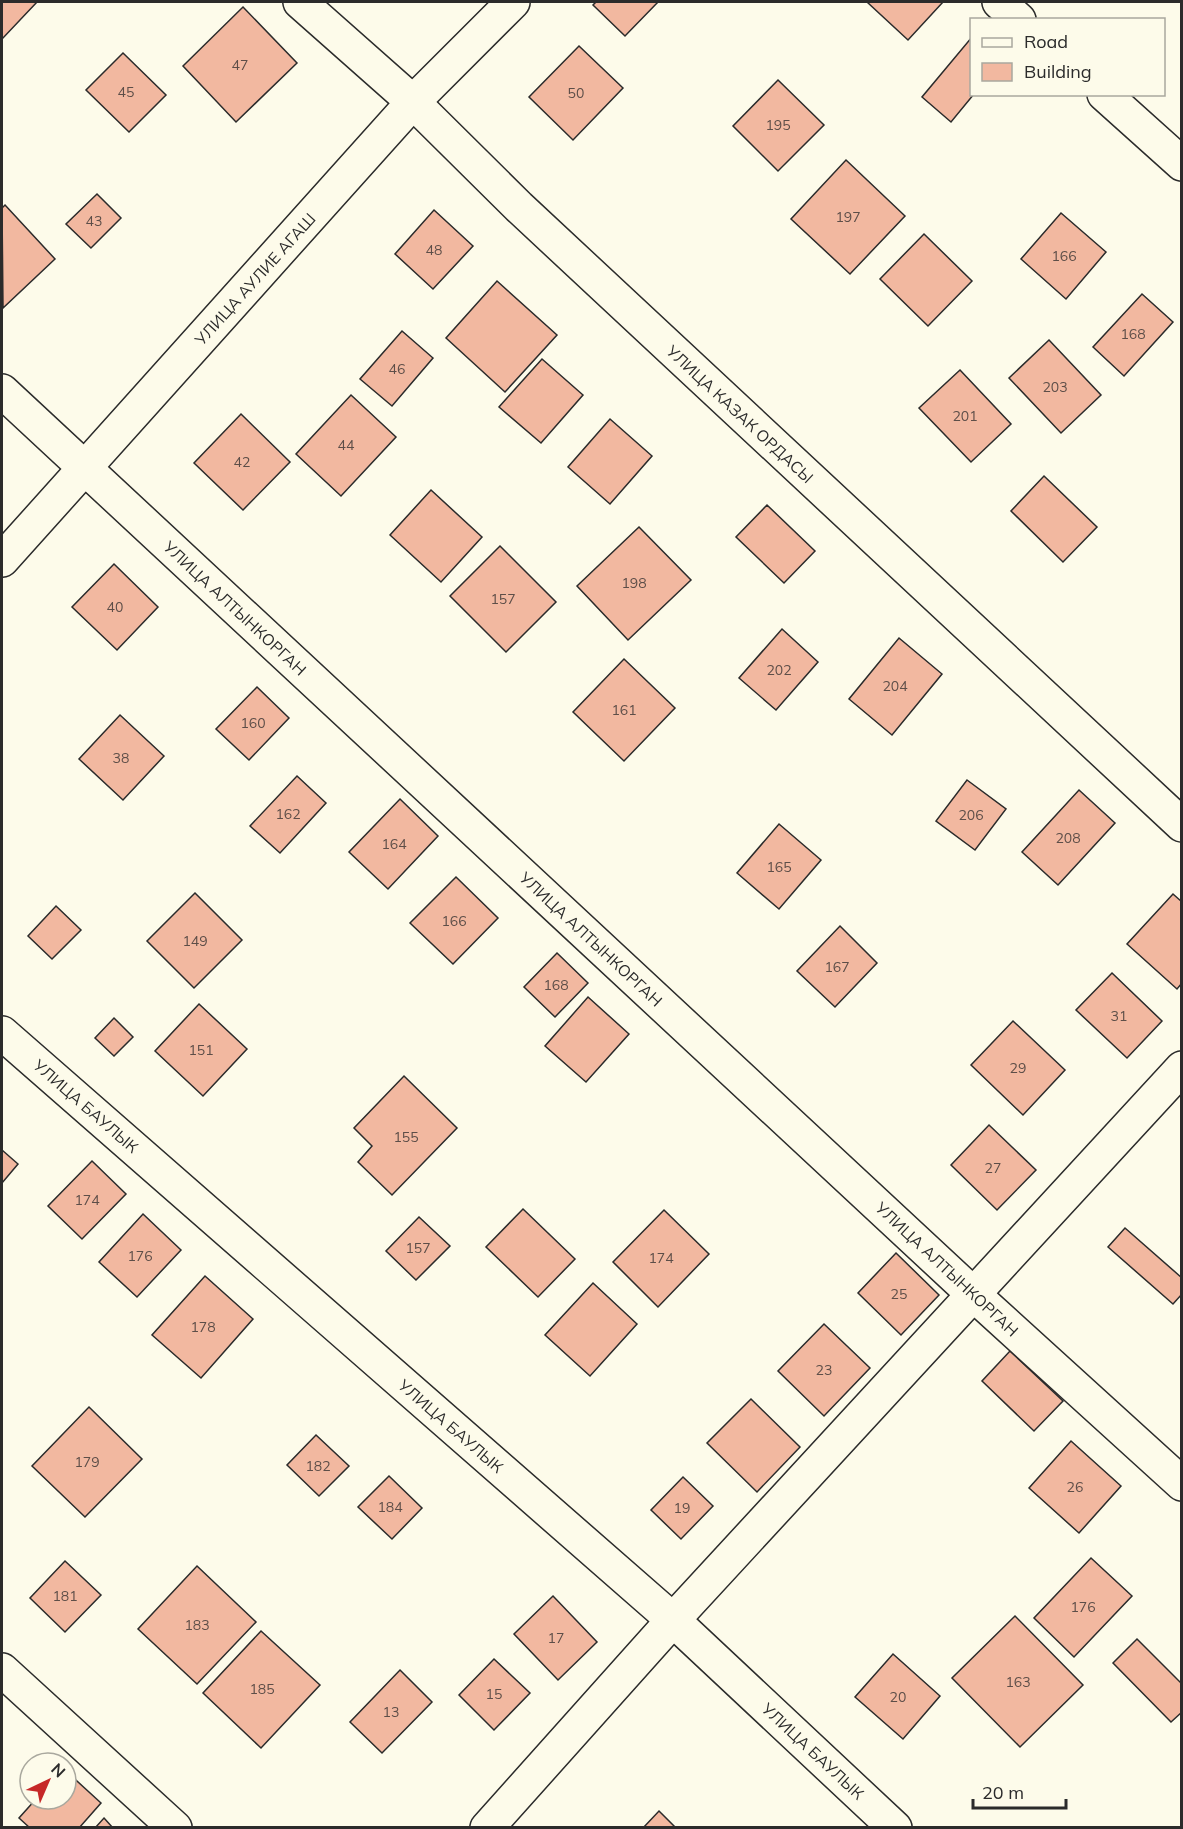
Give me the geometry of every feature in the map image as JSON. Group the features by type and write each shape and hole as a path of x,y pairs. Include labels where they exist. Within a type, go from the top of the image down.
{"street":[{"name":"УЛИЦА КАЗАК ОРДАСЫ","path":"300,2 413,102 527,215 1182,825"},
{"name":"УЛИЦА АУЛИЕ АГАШ","path":"2,561 413,102 513,2"},
{"path":"999,2 1017,18"},
{"path":"1106,96 1182,164"},
{"name":"УЛИЦА АЛТЫНКОРГАН","path":"2,391 973,1294 1182,1484"},
{"name":"УЛИЦА БАУЛЫК","path":"2,1033 673,1620 895,1827"},
{"path":"487,1827 673,1620 1182,1068"},
{"path":"2,1670 175,1827"}],"building":[{"path":"2,2 37,2 3,38 2,37"},
{"path":"596,2 658,2 625,36 593,5"},
{"path":"867,2 943,2 908,40"},
{"path":"243,7 297,63 236,122 183,66"},
{"path":"970,39 970,96 972,96 951,122 922,97"},
{"path":"579,46 623,88 573,140 529,97"},
{"path":"123,53 166,95 129,132 86,90"},
{"path":"778,80 824,125 778,171 733,126"},
{"path":"846,160 905,216 850,274 791,219"},
{"path":"97,194 121,218 91,248 66,224"},
{"path":"5,205 55,259 3,308 2,208"},
{"path":"434,210 473,246 433,289 395,254"},
{"path":"1061,213 1106,252 1066,299 1021,259"},
{"path":"924,234 972,281 928,326 880,279"},
{"path":"497,281 557,335 505,392 446,338"},
{"path":"1142,294 1173,322 1124,376 1093,347"},
{"path":"402,331 433,358 392,406 360,379"},
{"path":"1049,340 1101,395 1061,433 1009,378"},
{"path":"542,359 583,395 541,443 499,407"},
{"path":"960,370 1011,424 971,462 919,408"},
{"path":"351,395 396,437 341,496 296,454"},
{"path":"241,414 290,462 243,510 194,463"},
{"path":"610,419 652,456 610,504 568,467"},
{"path":"1044,476 1097,527 1063,562 1011,511"},
{"path":"431,490 482,537 441,582 390,535"},
{"path":"767,505 815,551 784,583 736,537"},
{"path":"639,527 691,580 628,640 577,586"},
{"path":"500,546 556,602 506,652 450,596"},
{"path":"114,564 158,607 117,650 72,607"},
{"path":"782,629 818,662 776,710 739,678"},
{"path":"899,638 942,674 892,735 849,699"},
{"path":"624,659 675,708 624,761 573,712"},
{"path":"257,687 289,718 249,760 216,729"},
{"path":"120,715 164,756 123,800 79,759"},
{"path":"297,776 326,803 280,853 250,826"},
{"path":"967,780 1006,809 975,850 936,821"},
{"path":"1079,790 1115,823 1058,885 1022,852"},
{"path":"400,799 438,836 388,889 349,852"},
{"path":"779,824 821,860 779,909 737,873"},
{"path":"456,877 498,918 453,964 410,923"},
{"path":"195,893 242,940 194,988 147,941"},
{"path":"1173,894 1182,902 1182,983 1177,989 1127,944"},
{"path":"56,906 81,930 52,959 28,936"},
{"path":"840,926 877,963 835,1007 797,971"},
{"path":"557,953 588,983 555,1017 524,987"},
{"path":"1112,973 1162,1021 1127,1058 1076,1010"},
{"path":"588,997 629,1034 586,1082 545,1046"},
{"path":"199,1004 247,1049 203,1096 155,1051"},
{"path":"114,1018 133,1037 114,1056 95,1038"},
{"path":"1013,1021 1065,1070 1023,1115 971,1065"},
{"path":"404,1076 457,1128 392,1195 358,1162 372,1146 354,1128"},
{"path":"989,1125 1036,1170 997,1210 951,1165"},
{"path":"2,1150 18,1164 2,1183"},
{"path":"92,1161 126,1194 82,1239 48,1206"},
{"path":"523,1209 575,1259 538,1297 486,1247"},
{"path":"664,1210 709,1254 658,1307 613,1262"},
{"path":"143,1214 181,1250 137,1297 99,1262"},
{"path":"419,1217 450,1246 416,1280 386,1251"},
{"path":"1125,1228 1182,1278 1182,1294 1173,1304 1108,1247"},
{"path":"896,1253 939,1295 901,1335 858,1293"},
{"path":"205,1276 253,1319 201,1378 152,1335"},
{"path":"593,1283 637,1324 590,1376 545,1335"},
{"path":"824,1324 870,1368 824,1416 778,1371"},
{"path":"1010,1351 1063,1401 1034,1431 982,1381"},
{"path":"751,1399 800,1447 757,1492 707,1443"},
{"path":"89,1407 142,1459 85,1517 32,1466"},
{"path":"316,1435 349,1466 319,1496 287,1465"},
{"path":"1071,1441 1121,1486 1079,1533 1029,1488"},
{"path":"389,1476 422,1508 392,1539 358,1507"},
{"path":"683,1477 713,1506 681,1539 651,1510"},
{"path":"1091,1558 1132,1596 1074,1657 1034,1618"},
{"path":"65,1561 101,1595 65,1632 30,1598"},
{"path":"197,1566 256,1622 197,1684 138,1629"},
{"path":"553,1596 597,1642 558,1680 514,1634"},
{"path":"1015,1616 1083,1685 1020,1747 952,1678"},
{"path":"261,1631 320,1685 261,1748 203,1693"},
{"path":"1137,1639 1182,1684 1182,1712 1171,1722 1113,1663"},
{"path":"893,1654 940,1696 903,1739 855,1697"},
{"path":"494,1659 530,1693 494,1730 459,1695"},
{"path":"400,1670 432,1702 382,1753 350,1722"},
{"path":"78,1782 101,1803 79,1828 30,1828 19,1818 25,1811 78,1811"},
{"path":"659,1811 676,1828 643,1828"},
{"path":"104,1818 113,1828 95,1828"}]}
